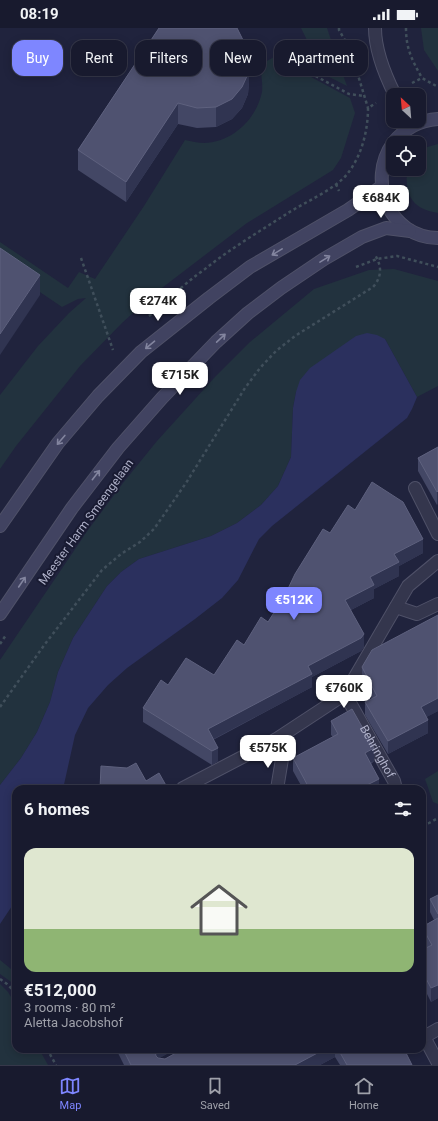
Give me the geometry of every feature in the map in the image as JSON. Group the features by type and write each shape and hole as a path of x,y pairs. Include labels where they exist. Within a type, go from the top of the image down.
{"street":[{"path":"375,28 375,40 379,57 392,88"},
{"path":"426,121 438,119"},
{"path":"398,136 406,128"},
{"path":"386,155 382,169 381,187 386,205 396,220 410,231 430,238 438,238"},
{"path":"0,526 58,443 98,396 141,352 250,267 348,210 381,187"},
{"name":"Meester Harm Smeengelaan","path":"0,614 72,508 118,448 162,398 222,337 248,313 281,288 324,259 362,237 386,228 410,231"},
{"path":"415,488 438,534"},
{"path":"189,785 275,740 345,694 408,586 438,561"},
{"path":"396,607 417,614 438,604"},
{"name":"Behringhof","path":"345,694 395,785"},
{"path":"275,740 283,753 278,785"},
{"path":"426,1034 438,1029"},
{"path":"426,1041 438,1063"}],"path":[{"path":"339,28 350,48 368,108"},
{"path":"406,28 407,44 411,59 422,78"},
{"path":"315,76 349,94 364,96"},
{"path":"350,269 377,258 397,256 438,267"},
{"path":"81,258 113,350"},
{"path":"0,707 45,644 102,570 121,554 140,542 154,529 186,483 245,388 260,368 276,351 295,336 373,287 380,276 380,268 377,258"},
{"path":"0,644 8,632"},
{"path":"426,823 438,818"},
{"path":"0,979 12,989"},
{"path":"49,1053 56,1065"}],"shaded area":[{"path":"301,28 327,28 331,40 307,40"},
{"path":"421,28 438,28 438,71 424,50"},
{"path":"274,57 274,76 309,76 350,98 355,113 341,158 333,170 247,223 154,294 122,323 80,366 16,446 0,469 0,395 38,346 69,313 86,298 78,299 62,307 0,265 0,242 68,288 79,272 95,279 144,206 185,140 204,143 224,139 241,128 248,120 259,102 262,92 261,76 266,76 266,62"},
{"path":"327,76 344,76 347,86"},
{"path":"438,144 438,213 421,208 416,204 409,193 407,186 407,176 426,176 426,147"},
{"path":"394,269 438,281 438,386 417,397 385,339 296,392 293,408 291,457 278,486 261,505 237,523 211,536 139,559 121,572 107,586 73,638 58,672 50,702 37,732 21,758 0,785 0,660 88,530 123,483 157,441 215,377 250,342 314,289 369,270"},
{"path":"438,771 438,804 433,802 425,779"},
{"path":"0,960 12,970 12,983 0,974"},
{"path":"0,984 12,998 12,1053 41,1053 48,1065 0,1065"}],"water":[{"path":"367,333 377,335 385,339 417,397 407,418 272,526 259,539 238,580 222,598 127,668 108,685 88,708 75,735 64,785 12,785 12,906 0,924 0,785 21,758 37,732 50,702 58,672 73,638 107,586 121,572 139,559 211,536 237,523 261,505 278,486 291,457 293,408 300,380 310,368 356,336"}],"building":[{"path":"159,28 237,28 243,40 210,40 210,76 247,76 242,87 232,99 216,107 197,108 178,103 126,182 78,150 135,64 135,76 202,76 202,40 151,40"},
{"path":"0,248 40,275 0,334"},
{"path":"438,447 438,491 437,492 418,458"},
{"path":"372,482 403,502 423,539 394,554 399,562 370,577 374,585 345,600 364,634 361,638 308,666 312,674 208,729 218,748 212,751 143,708 161,680 168,685 186,658 214,675 237,640 244,645 261,617 268,622 323,529 330,533 348,505 355,510"},
{"path":"438,615 438,698 421,707 428,720 388,741 365,702 377,696 362,667 372,650"},
{"path":"352,709 374,748 365,753 379,779 367,785 307,785 293,758 338,734 331,721"},
{"path":"136,763 146,781 159,773 166,785 100,785 101,766 127,768"},
{"path":"438,895 438,914 430,899"},
{"path":"438,918 438,985 431,988 426,979 426,948 432,945 426,934 426,925"},
{"path":"125,1053 155,1053 158,1058 165,1059 176,1053 318,1053 295,1065 131,1065"},
{"path":"340,1053 406,1053 412,1065 347,1065"}]}
